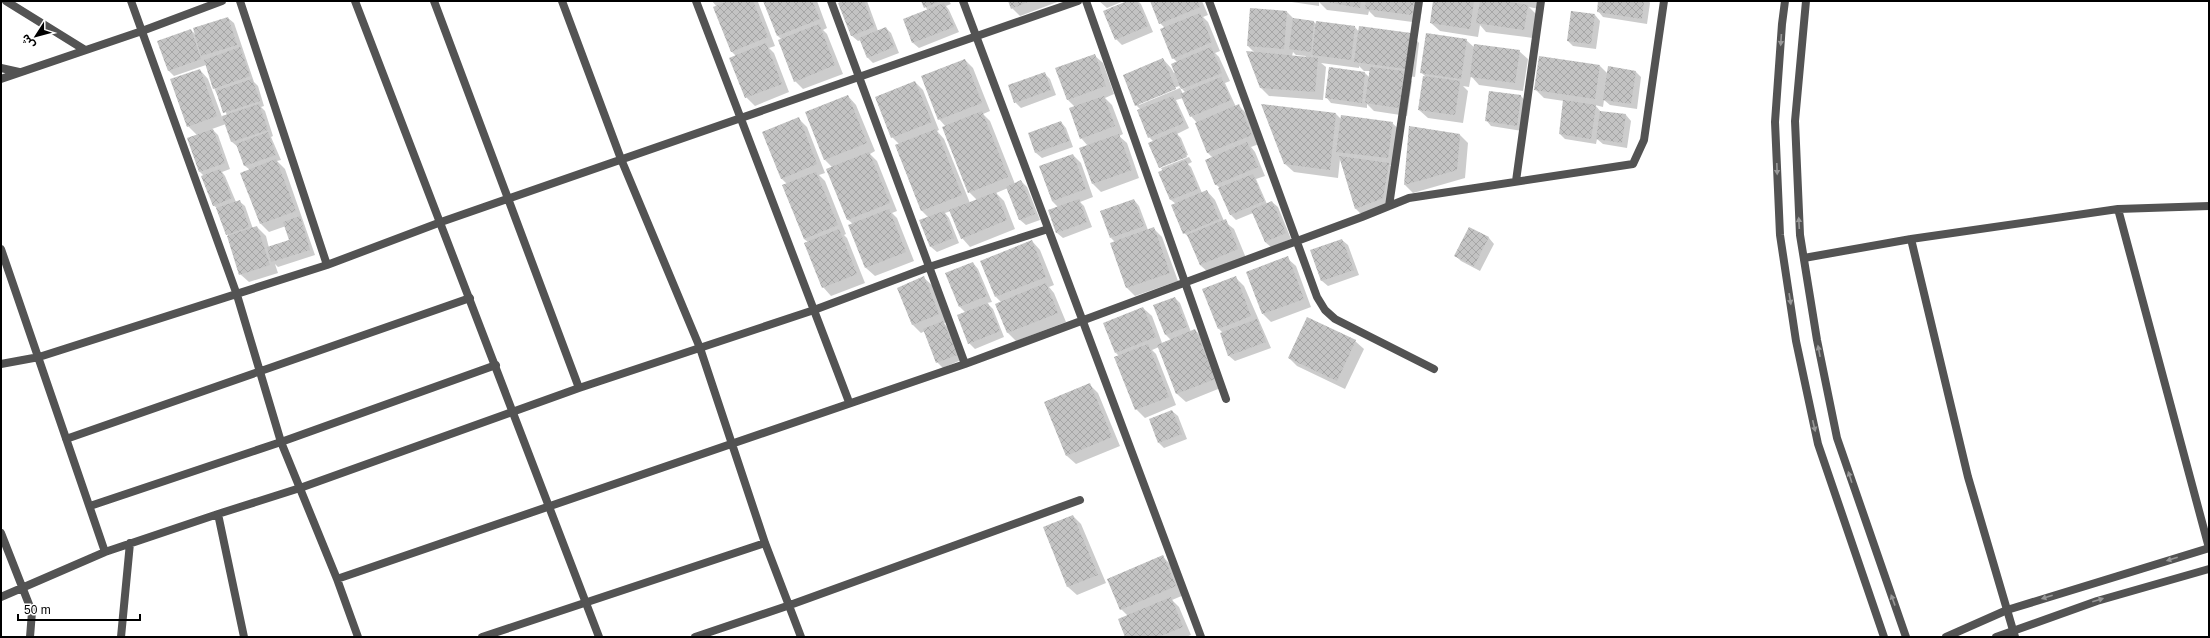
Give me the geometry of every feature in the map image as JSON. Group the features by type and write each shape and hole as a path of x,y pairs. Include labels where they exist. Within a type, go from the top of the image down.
{"street":[{"path":"6,1 85,50"},
{"path":"131,1 237,295 281,442 337,579 358,637"},
{"path":"1,79 142,31 222,1"},
{"path":"240,1 327,265"},
{"path":"355,1 496,365 599,637"},
{"path":"434,1 579,388"},
{"path":"562,1 621,159 700,348 765,543 801,637"},
{"path":"696,1 849,402"},
{"path":"831,1 965,364"},
{"path":"963,1 1201,637"},
{"path":"1,364 40,357 327,265 508,198 1078,1"},
{"path":"1086,1 1186,281 1226,399"},
{"path":"1209,1 1295,241 1317,297 1325,310 1335,319 1434,369"},
{"path":"1389,206 1419,1"},
{"path":"1516,181 1541,1"},
{"path":"337,579 732,444 849,402 965,364 1408,198 1633,164 1644,140 1664,1"},
{"path":"1785,1 1775,122 1780,235 1795,333 1818,444 1884,637"},
{"path":"1806,1 1795,121 1800,234 1817,340 1837,438 1906,637"},
{"path":"1,68 19,73"},
{"path":"1804,258 1911,239 2118,209 2209,206"},
{"path":"1946,637 2007,610 2209,548 2118,209"},
{"path":"1,597 105,552 130,543 300,488 579,388 814,310 929,266 1048,228"},
{"path":"1911,239 1968,477 2014,633"},
{"path":"1,250 40,357 66,439 105,552"},
{"path":"66,439 470,298"},
{"path":"90,506 281,442 496,365"},
{"path":"695,637 790,605 1080,500"},
{"path":"218,514 244,637"},
{"path":"1,533 32,612 30,637"},
{"path":"121,637 130,543"},
{"path":"482,637 765,543"},
{"path":"1996,637 2014,633 2097,601 2209,569"}],"building":[{"path":"728,1 753,1 768,37 731,52 713,7"},
{"path":"763,1 812,1 820,19 777,36"},
{"path":"842,1 864,1 874,27 851,36 838,3"},
{"path":"921,1 940,1 924,8"},
{"path":"1008,1 1030,1 1011,9"},
{"path":"1127,1 1137,1 1148,26 1115,40 1103,11"},
{"path":"1150,1 1198,1 1200,7 1159,24"},
{"path":"1321,1 1361,1 1360,8"},
{"path":"1366,1 1414,1 1412,15 1365,9"},
{"path":"1433,1 1474,1 1470,29 1430,23"},
{"path":"1480,1 1504,1 1528,5 1524,30 1476,23"},
{"path":"1598,1 1644,1 1642,19 1597,12"},
{"path":"944,3 954,27 912,43 903,19"},
{"path":"1250,8 1287,11 1284,49 1247,46"},
{"path":"1571,11 1595,14 1591,44 1567,41"},
{"path":"1200,13 1212,42 1172,59 1160,29"},
{"path":"228,17 237,45 201,56 193,28"},
{"path":"1293,18 1314,21 1311,52 1289,49"},
{"path":"1316,21 1355,26 1351,60 1312,55"},
{"path":"819,24 835,65 794,82 778,40"},
{"path":"1359,26 1411,33 1407,69 1354,62"},
{"path":"886,27 894,47 867,58 859,38"},
{"path":"191,29 201,59 168,71 157,41"},
{"path":"1426,33 1467,39 1461,79 1420,73"},
{"path":"766,43 782,84 745,98 729,58"},
{"path":"1474,44 1520,50 1515,83 1470,77"},
{"path":"240,47 250,76 213,89 204,60"},
{"path":"1211,47 1222,73 1181,89 1171,64"},
{"path":"1246,51 1318,58 1315,92 1260,88"},
{"path":"1095,54 1106,86 1067,100 1055,68"},
{"path":"1539,56 1600,65 1595,99 1534,90"},
{"path":"1163,58 1176,89 1135,106 1123,75"},
{"path":"965,59 982,103 938,120 921,76"},
{"path":"1608,66 1636,71 1631,104 1603,100"},
{"path":"1329,67 1365,72 1362,103 1325,98"},
{"path":"1370,67 1404,71 1399,108 1365,103"},
{"path":"200,69 217,116 187,127 170,79"},
{"path":"1045,72 1051,90 1014,103 1008,85"},
{"path":"1423,76 1460,81 1455,115 1418,110"},
{"path":"1221,77 1231,100 1190,117 1180,94"},
{"path":"252,79 260,101 223,113 216,91"},
{"path":"915,81 932,122 891,138 875,97"},
{"path":"1489,91 1521,95 1517,126 1485,121"},
{"path":"848,95 867,143 824,160 805,112"},
{"path":"1104,96 1115,126 1080,139 1069,108"},
{"path":"1173,96 1184,123 1148,138 1137,110"},
{"path":"1563,100 1596,105 1591,139 1559,134"},
{"path":"259,104 268,130 231,142 222,116"},
{"path":"1239,104 1252,135 1207,153 1195,123"},
{"path":"1261,104 1336,113 1330,170 1284,164"},
{"path":"982,111 1008,177 968,193 942,127"},
{"path":"1600,111 1626,114 1622,143 1596,139"},
{"path":"1341,115 1393,122 1388,158 1336,152"},
{"path":"799,117 817,164 781,179 762,132"},
{"path":"1061,121 1069,141 1035,153 1028,133"},
{"path":"1409,126 1460,134 1457,170 1404,185"},
{"path":"213,129 225,163 199,172 187,138"},
{"path":"936,129 962,195 921,211 895,145"},
{"path":"1176,131 1187,157 1159,168 1148,143"},
{"path":"268,132 276,155 244,166 236,144"},
{"path":"1119,134 1132,170 1092,184 1079,148"},
{"path":"1247,142 1258,167 1215,185 1205,160"},
{"path":"869,152 890,203 847,220 826,169"},
{"path":"1073,154 1086,189 1052,201 1039,166"},
{"path":"1339,156 1389,163 1383,198 1355,209"},
{"path":"276,159 296,211 260,224 240,173"},
{"path":"1186,160 1198,189 1170,200 1158,172"},
{"path":"220,169 232,198 213,206 201,176"},
{"path":"816,172 838,225 804,239 782,185"},
{"path":"1253,174 1264,201 1230,215 1218,188"},
{"path":"1021,180 1035,214 1019,220 1006,187"},
{"path":"1207,190 1219,219 1183,234 1171,205"},
{"path":"996,192 1007,220 961,239 949,210"},
{"path":"1079,199 1087,222 1056,233 1048,210"},
{"path":"1134,199 1144,226 1110,238 1100,211"},
{"path":"240,200 249,227 226,235 216,208"},
{"path":"1272,201 1286,233 1265,242 1251,210"},
{"path":"889,209 906,252 865,268 848,225"},
{"path":"944,211 954,238 930,247 919,220"},
{"path":"300,216 310,250 271,262 267,247 289,240 283,222"},
{"path":"1226,219 1238,249 1200,265 1187,235"},
{"path":"257,226 270,265 239,275 227,236"},
{"path":"1154,227 1170,273 1126,288 1110,243"},
{"path":"1469,227 1489,237 1474,266 1454,256"},
{"path":"839,229 857,274 822,288 804,243"},
{"path":"1342,239 1354,270 1321,281 1310,250"},
{"path":"1032,240 1046,277 995,297 980,261"},
{"path":"1288,256 1304,299 1262,314 1246,272"},
{"path":"973,262 987,296 959,307 945,273"},
{"path":"924,276 939,314 912,325 897,288"},
{"path":"1236,276 1251,316 1218,329 1202,289"},
{"path":"1046,283 1058,313 1007,333 995,304"},
{"path":"1175,297 1187,327 1165,335 1153,305"},
{"path":"988,303 1000,331 968,344 957,315"},
{"path":"1143,307 1156,337 1115,353 1103,323"},
{"path":"1307,317 1356,340 1337,381 1288,358"},
{"path":"1257,319 1266,342 1228,356 1220,333"},
{"path":"943,321 957,355 936,363 923,329"},
{"path":"1195,329 1215,379 1176,394 1157,345"},
{"path":"1148,344 1169,397 1135,410 1114,357"},
{"path":"1090,383 1112,437 1066,456 1044,402"},
{"path":"1172,410 1182,434 1158,443 1149,419"},
{"path":"1073,515 1098,575 1067,587 1043,527"},
{"path":"1163,555 1176,586 1120,610 1107,579"},
{"path":"1171,597 1183,627 1158,637 1125,637 1118,619"}]}
